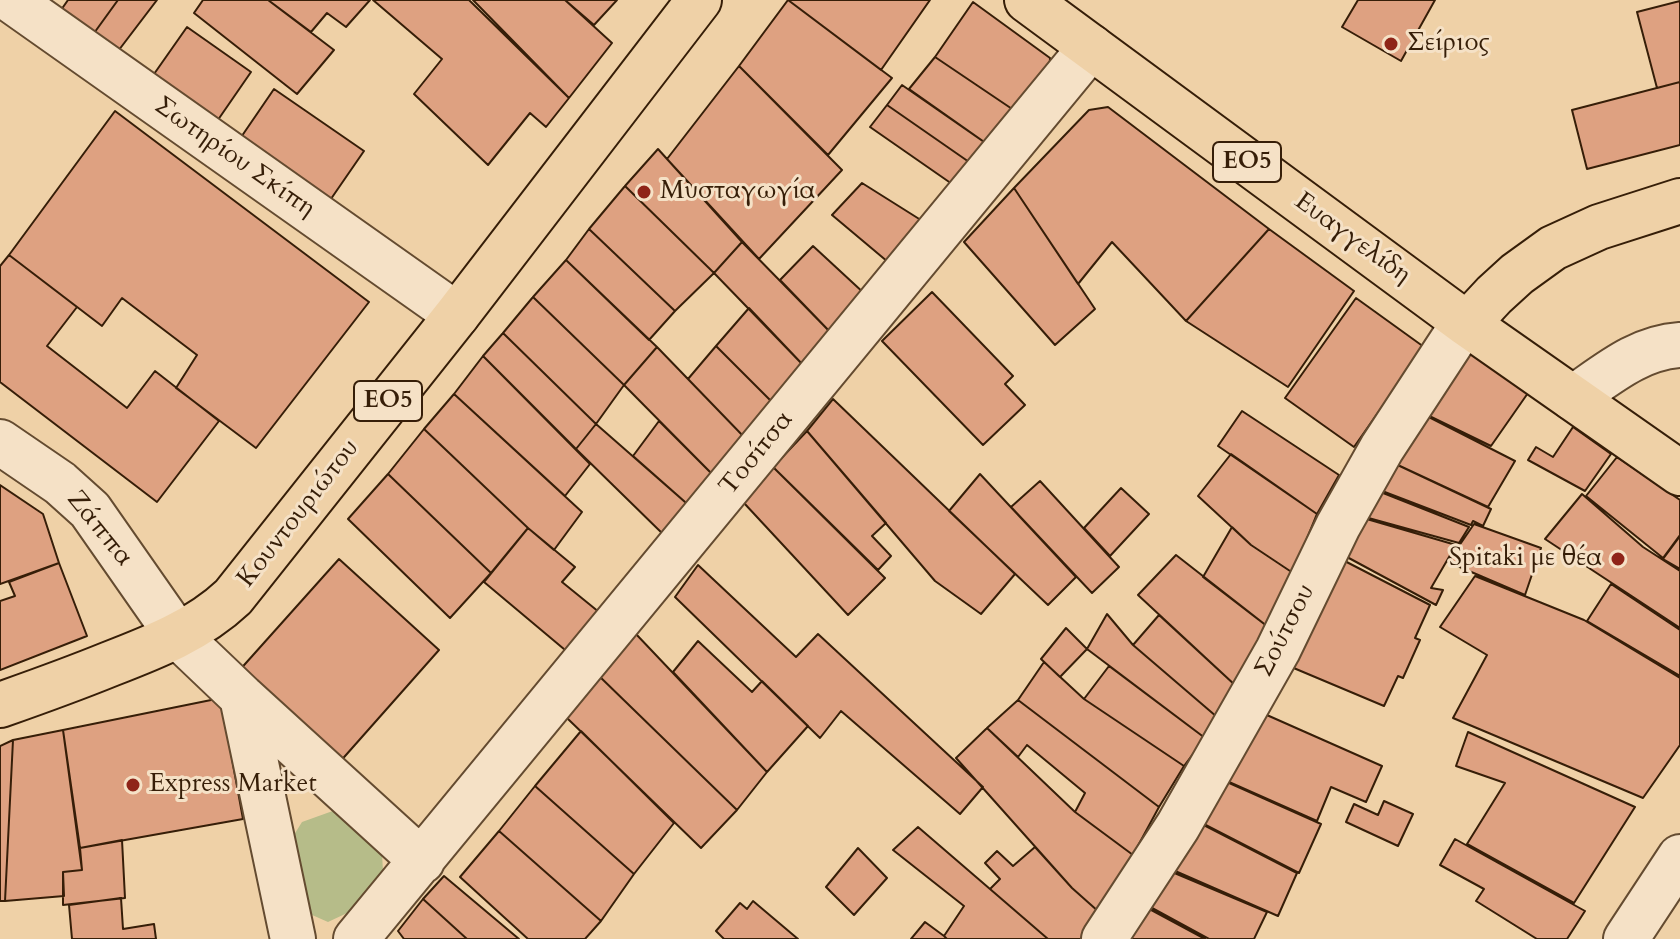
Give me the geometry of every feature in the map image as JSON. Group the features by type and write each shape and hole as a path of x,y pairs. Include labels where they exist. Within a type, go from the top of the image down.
{"main road":[{"name":"Κουντουριώτου","path":"0,705 178,636 233,597 457,315 699,0"},
{"name":"Ευαγγελίδη","path":"1027,0 1467,324 1680,473"},
{"path":"1467,324 1517,274 1553,248 1599,227 1680,201"}],"street":[{"name":"Σωτηρίου Σκίπη","path":"11,0 457,315"},
{"name":"Τοσίτσα","path":"356,939 1091,47"},
{"name":"Σούτσου","path":"1104,939 1194,799 1278,650 1338,526 1382,448 1454,338 1467,324"},
{"path":"1573,398 1633,357 1663,346 1680,345"},
{"name":"Ζάππα","path":"0,442 60,483 90,510 178,636"},
{"path":"178,636 422,861"},
{"path":"242,697 293,939"},
{"path":"1626,939 1680,857"}],"green space":[{"path":"341,808 382,853 383,872 362,906 328,922 294,907 282,854 302,822"}],"building":[{"path":"68,0 118,0 84,47 52,23"},
{"path":"118,0 157,0 109,63 84,47"},
{"path":"203,0 268,0 334,50 297,94 194,13"},
{"path":"268,0 370,0 346,27 327,13 311,32"},
{"path":"373,0 469,0 569,98 546,127 530,113 488,165 414,94 442,59"},
{"path":"473,0 565,0 612,43 569,98"},
{"path":"565,0 617,0 594,25"},
{"path":"788,0 892,78 828,155 739,66"},
{"path":"788,0 930,0 881,70"},
{"name":"Σείριος","path":"1358,0 1435,0 1401,61 1342,27"},
{"path":"1680,1 1680,82 1657,88 1637,12"},
{"path":"973,2 1050,58 1049,83 1024,117 935,57"},
{"path":"187,27 251,72 211,130 147,84"},
{"path":"935,57 1024,117 997,151 909,89"},
{"path":"739,66 842,170 759,259 667,159"},
{"path":"1680,82 1680,145 1587,169 1572,110"},
{"path":"902,85 997,151 982,171 887,105"},
{"path":"274,89 364,151 324,209 235,146"},
{"path":"887,105 982,171 965,193 870,127"},
{"path":"1108,107 1269,229 1186,321 1112,242 1078,284 1014,188 1089,110"},
{"path":"115,111 369,302 256,448 176,388 197,355 122,298 102,326 9,255"},
{"path":"658,149 742,242 714,273 625,186"},
{"path":"862,183 924,222 888,262 832,215"},
{"path":"625,186 714,273 675,311 589,229"},
{"path":"1014,188 1095,309 1055,345 964,242"},
{"path":"589,229 675,311 649,340 566,260"},
{"path":"1269,229 1354,291 1288,387 1186,321"},
{"path":"742,242 833,335 804,366 714,273"},
{"path":"813,246 866,295 833,335 780,280"},
{"path":"9,255 77,307 47,346 127,408 155,371 219,421 157,502 0,382 0,266"},
{"path":"566,260 657,347 624,385 533,297"},
{"path":"932,292 1013,376 1005,384 1025,405 983,445 882,341"},
{"path":"533,297 624,385 596,424 503,333"},
{"path":"1356,298 1424,347 1354,447 1285,398"},
{"path":"749,308 804,366 773,403 716,346"},
{"path":"503,333 596,424 576,449 483,356"},
{"path":"716,346 773,403 745,438 688,379"},
{"path":"657,347 745,438 716,478 624,385"},
{"path":"1461,347 1528,393 1491,446 1419,411"},
{"path":"483,356 590,464 565,496 454,394"},
{"path":"454,394 582,512 554,550 424,429"},
{"path":"833,399 1015,574 981,614 935,581 807,431"},
{"path":"1242,411 1339,475 1317,514 1218,446"},
{"path":"1419,412 1515,461 1488,507 1387,460"},
{"path":"659,421 716,478 693,509 633,456"},
{"path":"596,424 693,509 667,538 576,449"},
{"path":"1573,427 1611,454 1585,491 1528,460 1536,447 1553,457"},
{"path":"424,429 528,528 491,573 388,474"},
{"path":"807,431 886,523 872,536 891,556 878,570 773,467"},
{"path":"1231,454 1317,514 1293,573 1251,545 1198,496"},
{"path":"1617,457 1680,500 1680,535 1663,558 1586,496"},
{"path":"1387,460 1491,509 1483,526 1473,521 1471,525 1369,486"},
{"path":"773,467 885,578 848,615 744,503"},
{"path":"388,474 491,573 450,618 348,519"},
{"path":"980,474 1076,577 1048,605 949,511"},
{"path":"1040,481 1119,567 1092,593 1011,507"},
{"path":"0,485 43,514 59,563 0,584"},
{"path":"1368,487 1469,527 1459,543 1354,514"},
{"path":"1121,488 1149,514 1110,556 1084,528"},
{"name":"Spitaki με θέα","path":"1582,494 1643,547 1680,571 1680,628 1545,539"},
{"path":"1353,515 1456,545 1431,588 1443,590 1436,605 1334,550"},
{"path":"1474,524 1541,548 1525,595 1448,562"},
{"path":"1232,527 1251,545 1293,573 1272,630 1203,577"},
{"path":"528,528 575,567 562,582 610,621 577,660 484,582"},
{"path":"1680,536 1680,569 1663,559"},
{"path":"1176,555 1272,630 1236,686 1138,595"},
{"path":"1335,556 1430,605 1415,638 1420,640 1403,678 1398,676 1384,706 1277,661"},
{"path":"339,559 439,650 338,764 237,673"},
{"path":"59,563 87,636 0,670 0,601 15,596 9,582"},
{"path":"698,565 796,657 818,634 983,787 960,814 841,711 820,738 675,597"},
{"path":"1475,576 1584,620 1680,678 1680,745 1643,798 1453,718 1487,655 1440,627"},
{"path":"1611,584 1680,630 1680,676 1587,621"},
{"path":"1107,614 1133,645 1217,717 1205,738 1087,649"},
{"path":"1159,615 1236,686 1217,717 1133,645"},
{"path":"1066,628 1087,649 1060,677 1041,659"},
{"path":"635,633 767,772 737,810 597,674"},
{"path":"698,641 752,692 762,681 808,726 767,772 673,672"},
{"path":"1044,662 1084,699 1184,766 1159,807 1018,700"},
{"path":"1109,666 1205,738 1184,766 1084,699"},
{"path":"597,674 737,810 701,848 567,718"},
{"path":"221,698 243,819 80,848 63,730"},
{"path":"1018,700 1159,807 1133,855 1075,812 1085,793 1027,745 1018,757 987,728"},
{"path":"1251,708 1382,766 1366,802 1331,787 1317,821 1220,778"},
{"path":"987,728 1075,812 1133,855 1099,912 1072,888 956,758"},
{"path":"63,730 82,870 63,872 64,896 5,901 13,740"},
{"path":"581,731 674,823 634,874 535,786"},
{"path":"1468,732 1635,807 1574,903 1467,844 1505,783 1456,766"},
{"path":"13,740 5,901 0,901 0,746"},
{"path":"1218,778 1321,824 1299,873 1194,819"},
{"path":"535,786 634,874 601,921 499,831"},
{"path":"1384,801 1413,814 1398,846 1346,822 1354,804 1378,815"},
{"path":"1194,820 1297,873 1278,916 1166,867"},
{"path":"918,827 1048,939 947,939 944,936 964,906 893,850"},
{"path":"499,831 601,921 585,939 528,939 460,877"},
{"path":"1455,839 1585,911 1567,939 1537,939 1476,901 1484,889 1440,865"},
{"path":"122,840 125,898 63,905 63,872 82,870 80,848"},
{"path":"1035,847 1072,888 1099,912 1083,939 1048,939 990,889 1000,879 985,863 997,851 1013,866"},
{"path":"858,848 887,878 854,915 826,887"},
{"path":"1165,869 1267,912 1254,939 1209,939 1141,902"},
{"path":"444,876 519,939 467,939 423,899"},
{"path":"121,898 123,929 154,924 156,939 72,939 69,905"},
{"path":"423,899 467,939 404,939 398,931"},
{"path":"753,901 798,939 724,939 716,931 740,903 747,909"},
{"path":"1142,905 1205,939 1117,939"},
{"path":"925,922 944,936 947,939 911,939"}],"place":[{"name":"Σείριος","path":"1391,44"},
{"name":"Μυσταγωγία","path":"644,192"},
{"name":"Spitaki με θέα","path":"1618,559"},
{"name":"Express Market","path":"133,785"}]}
